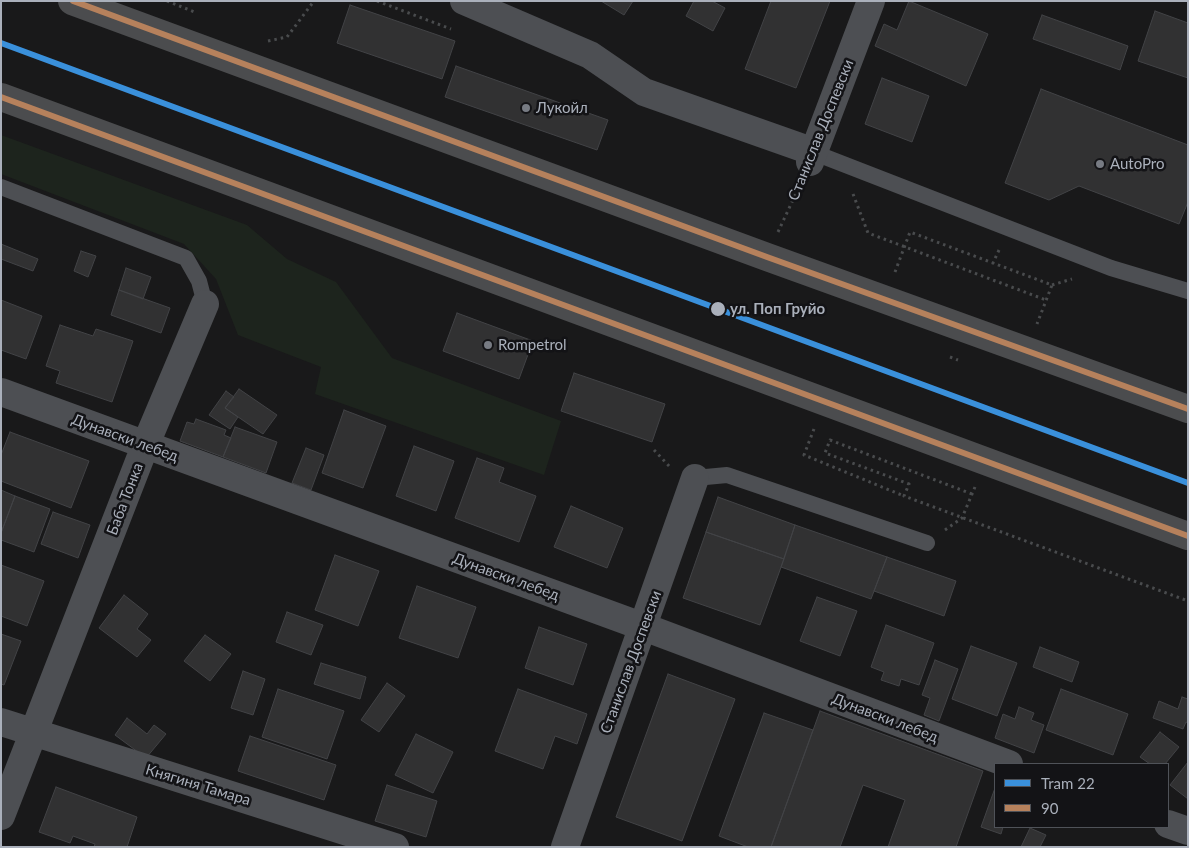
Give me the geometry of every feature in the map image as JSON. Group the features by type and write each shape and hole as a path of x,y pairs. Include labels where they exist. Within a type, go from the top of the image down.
{"main road":[{"path":"72,1 766,257 1028,350 1188,410"},
{"path":"1,97 1188,536"}],"street":[{"path":"464,1 590,54 644,92 808,154"},
{"name":"Станислав Доспевски","path":"808,154 871,1"},
{"name":"Баба Тонка","path":"1,816 145,446 205,304"},
{"name":"Дунавски лебед","path":"1,392 644,627 1006,763"},
{"name":"Станислав Доспевски","path":"565,847 695,478"},
{"name":"Княгиня Тамара","path":"1,722 395,847"},
{"path":"1169,824 1188,831"}],"lane":[{"path":"808,154 956,206 1007,229 1111,268 1188,291"},
{"name":"Баба Тонка","path":"1,187 186,258 199,281 205,304"},
{"path":"695,478 727,475 927,543"}],"path":[{"path":"167,1 203,16"},
{"path":"267,41 287,37 314,1"},
{"name":"Станислав Доспевски","path":"766,257 808,154"},
{"path":"993,263 1007,229"},
{"path":"885,300 910,232 1052,285 1028,350"},
{"path":"905,246 1046,300"},
{"path":"824,402 804,455 904,496 1188,601"},
{"path":"904,496 909,484 825,453 830,440 972,494"},
{"path":"927,543 962,518 985,461"}],"shaded area":[{"path":"1,135 247,225 287,259 336,282 392,358 561,421 544,475 315,394 321,367 238,335 216,279 184,244 1,174"}],"building":[{"path":"601,1 633,1 624,15"},
{"path":"694,1 712,1 725,8 713,31 686,16"},
{"path":"771,1 830,1 796,88 745,69"},
{"path":"909,1 988,34 966,86 875,46 884,24 897,30"},
{"path":"350,5 455,41 442,79 337,43"},
{"path":"1155,11 1188,23 1188,78 1138,61"},
{"path":"1042,15 1128,46 1120,70 1033,39"},
{"name":"Лукойл","path":"456,66 608,120 597,150 445,97"},
{"path":"882,78 929,96 912,142 865,124"},
{"name":"AutoPro","path":"1041,89 1188,145 1188,202 1179,224 1079,186 1049,200 1005,183"},
{"path":"1,244 38,259 33,271 1,259"},
{"path":"81,251 96,256 88,277 74,271"},
{"path":"126,268 151,277 143,299 119,290"},
{"path":"119,290 170,308 161,333 111,315"},
{"path":"1,300 42,316 26,359 1,350"},
{"path":"457,313 533,341 519,379 443,351"},
{"path":"60,325 93,336 96,329 133,341 112,402 56,383 60,371 46,366"},
{"path":"574,373 665,404 652,442 561,411"},
{"path":"239,389 277,415 263,434 225,408"},
{"path":"226,391 234,397 225,408 238,417 230,429 209,415"},
{"path":"344,410 386,426 363,488 322,473"},
{"path":"196,419 226,430 224,435 231,438 223,457 180,441 187,422 194,424"},
{"path":"235,427 277,442 266,473 223,457"},
{"path":"10,432 89,461 71,508 1,481 1,455"},
{"path":"414,446 454,461 436,511 396,496"},
{"path":"306,448 324,455 311,490 292,483"},
{"path":"477,458 504,468 499,482 536,496 519,542 455,518"},
{"path":"1,490 15,496 1,533"},
{"path":"15,496 50,509 34,552 1,540 1,533"},
{"path":"718,497 795,525 784,559 706,532"},
{"path":"571,506 623,528 607,568 554,547"},
{"path":"53,512 90,525 78,558 41,544"},
{"path":"795,525 887,557 871,599 781,567"},
{"path":"706,532 784,559 760,625 683,598"},
{"path":"335,555 379,571 358,626 315,610"},
{"path":"887,557 956,581 944,616 874,591"},
{"path":"1,565 44,581 27,626 1,616"},
{"path":"417,586 476,607 458,658 399,638"},
{"path":"124,595 148,614 137,629 151,640 137,657 99,628"},
{"path":"817,597 857,611 840,656 800,641"},
{"path":"287,612 323,625 311,655 276,642"},
{"path":"886,625 934,643 919,685 901,679 899,686 881,680 884,672 871,667"},
{"path":"539,627 587,644 573,685 525,668"},
{"path":"1,634 21,641 4,685 1,684"},
{"path":"205,635 231,654 210,681 184,661"},
{"path":"971,646 1017,663 997,716 952,699"},
{"path":"1040,647 1079,662 1072,682 1033,667"},
{"path":"935,660 958,669 939,721 924,715 930,698 922,695"},
{"path":"321,663 366,677 360,699 314,684"},
{"path":"243,671 265,679 253,715 231,708"},
{"path":"668,674 735,699 682,841 616,817"},
{"path":"387,683 405,696 379,732 361,720"},
{"path":"278,689 344,711 327,759 262,737"},
{"path":"518,689 587,714 577,744 555,736 543,769 495,751"},
{"path":"1061,689 1128,714 1113,755 1046,730"},
{"path":"1182,697 1188,699 1188,723 1186,722 1183,729 1153,718 1159,701 1178,709"},
{"path":"1019,707 1034,713 1031,720 1044,725 1034,753 995,738 1003,714 1015,719"},
{"path":"820,711 983,771 956,847 888,847 905,800 863,785 840,847 771,847"},
{"path":"764,713 813,730 771,847 748,847 719,836"},
{"path":"127,718 147,734 154,725 166,734 146,758 115,735"},
{"path":"1160,732 1179,747 1166,763 1149,763 1140,757"},
{"path":"416,734 453,752 433,793 395,775"},
{"path":"250,736 336,765 324,800 238,771"},
{"path":"1188,762 1188,799 1170,785"},
{"path":"387,785 437,801 426,837 375,821"},
{"path":"56,787 137,817 127,847 94,847 95,844 73,836 70,843 39,832"},
{"path":"994,791 994,828 1003,828 1001,834 981,827"},
{"path":"1030,828 1046,835 1040,847 1021,847"}],"tram line":[{"name":"22","path":"1,43 1188,483"}],"transit line":[{"name":"90","path":"73,1 767,257 1188,409"},
{"name":"90","path":"1,97 1188,536"}],"place":[{"name":"Лукойл","path":"526,108"},
{"name":"AutoPro","path":"1100,164"},
{"name":"ул. Поп Груйо","path":"718,309"},
{"name":"Rompetrol","path":"488,345"}]}
